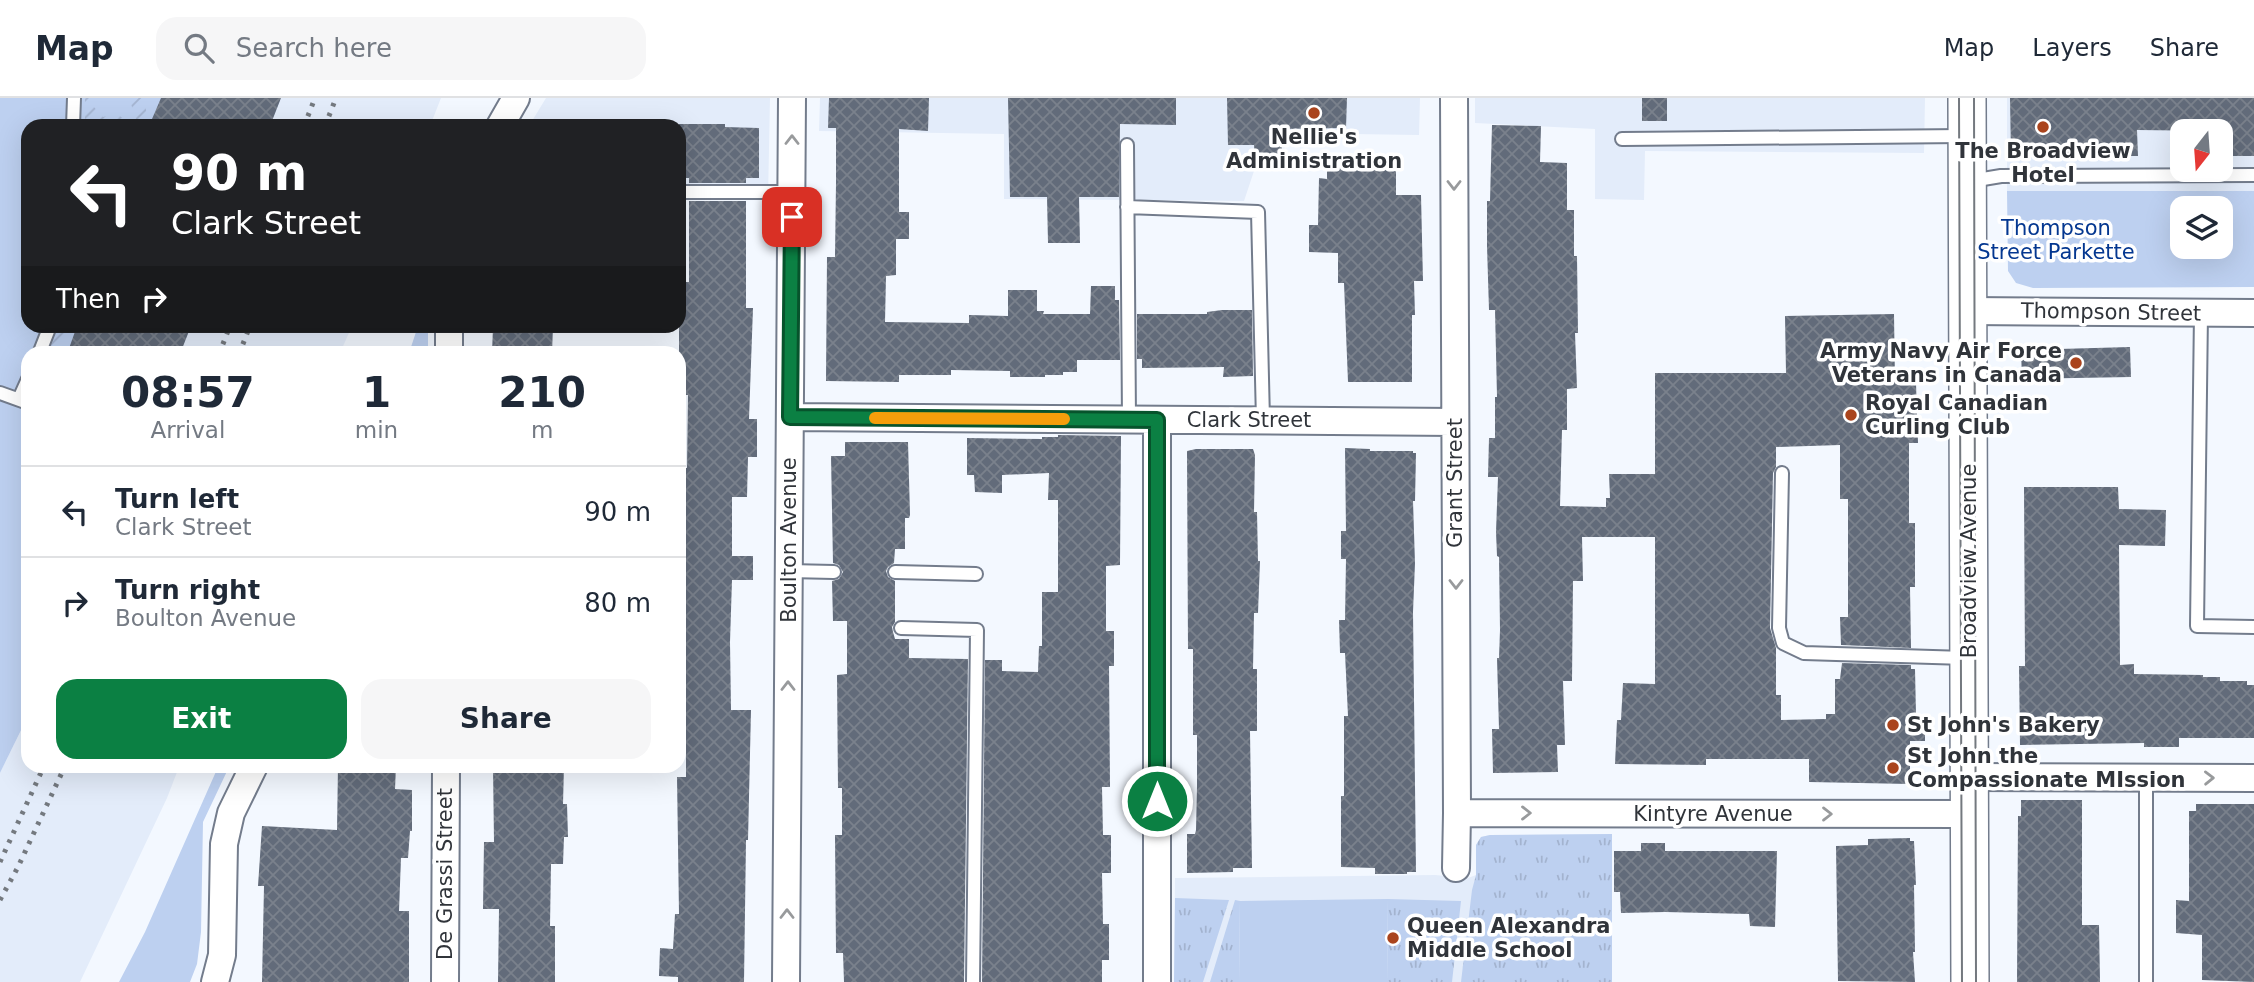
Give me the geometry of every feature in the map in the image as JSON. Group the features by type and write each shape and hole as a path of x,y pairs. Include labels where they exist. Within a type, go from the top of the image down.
{"main road":[{"name":"Broadview Avenue","path":"1967,98 1970,982"}],"street":[{"path":"504,119 516,98"},
{"name":"Boulton Avenue","path":"786,982 792,98"},
{"name":"Grant Street","path":"1454,107 1456,868"},
{"name":"Thompson Street","path":"1968,311 2254,313"},
{"name":"Clark Street","path":"790,417 1455,422"},
{"path":"1157,420 1157,982"},
{"path":"215,982 222,955 224,844 232,813 251,773"},
{"name":"De Grassi Street","path":"444,982 446,773"},
{"path":"1969,777 2254,778"},
{"name":"Kintyre Avenue","path":"1457,813 1969,814"}],"lane":[{"path":"73,119 74,98"},
{"path":"1622,139 1967,136"},
{"path":"1127,145 1129,419"},
{"path":"1967,181 2001,176 2254,175"},
{"path":"686,192 792,192"},
{"path":"1127,208 1258,212 1263,420"},
{"path":"2201,313 2197,626 2254,627"},
{"path":"0,393 21,400"},
{"path":"1782,472 1779,628 1783,643 1804,653 1969,658"},
{"path":"789,571 834,572"},
{"path":"895,572 976,574"},
{"path":"901,628 977,630 973,982"},
{"path":"2146,779 2146,982"}],"shaded area":[{"path":"281,98 441,98 433,119 273,119"},
{"path":"546,98 770,98 768,199 686,199 686,119 533,119"},
{"path":"820,98 1420,98 1419,135 1285,133 1284,171 1254,171 1244,201 1004,199 1004,134 819,131"},
{"path":"1475,98 1925,98 1924,153 1645,151 1644,200 1595,199 1595,129 1475,123"},
{"path":"2007,98 2254,98 2254,191 2007,191"},
{"path":"188,333 349,333 343,346 183,346"},
{"path":"21,730 21,773 177,773 80,982 0,982 0,773"},
{"name":"Queen Alexandra Middle School","path":"1612,834 1612,982 1174,982 1175,878 1435,875 1468,878 1476,875 1476,845 1481,837"}],"green space":[{"path":"0,98 281,98 273,119 21,119 21,333 188,333 183,346 21,346 21,730 0,773"},
{"path":"85,98 95,98 93,106 103,117 117,114 124,119 85,119"},
{"path":"129,98 143,98 150,119 136,119"},
{"name":"Thompson Street Parkette","path":"2007,191 2254,191 2254,287 2033,288 2016,283 2008,271"},
{"path":"56,333 66,333 61,346 51,346"},
{"path":"416,333 428,333 428,346 411,346"},
{"path":"215,773 226,773 203,822 201,932 197,964 190,982 119,982 145,932"},
{"path":"1612,834 1612,982 1461,982 1476,875 1476,845 1481,837"},
{"path":"1175,898 1229,900 1203,982 1174,982"},
{"path":"1388,899 1461,901 1452,982 1387,982"},
{"path":"1388,899 1387,982 1239,982 1240,901"},
{"path":"1235,900 1240,901 1239,982 1210,982"}],"building":[{"path":"161,98 281,98 273,119 152,119"},
{"path":"829,98 929,98 928,131 899,129 899,212 909,212 909,239 896,239 896,275 886,276 885,322 969,323 969,315 1008,316 1008,290 1037,290 1037,311 1044,311 1043,314 1090,314 1091,286 1115,286 1115,300 1119,300 1120,360 1077,360 1077,372 1063,372 1063,375 1045,377 1010,377 1010,371 951,370 951,375 899,375 899,382 826,381 827,257 835,257 836,183 836,128 828,128"},
{"path":"1008,98 1176,98 1176,125 1120,124 1119,197 1079,197 1080,243 1048,243 1047,197 1010,197"},
{"path":"1227,98 1347,98 1346,128 1282,129 1282,168 1255,168 1254,145 1228,145"},
{"path":"1642,98 1667,98 1667,121 1642,121"},
{"path":"2010,98 2254,98 2254,156 2233,156 2233,119 2170,119 2170,130 2137,130 2138,156 2011,156"},
{"path":"686,124 725,124 725,127 759,128 759,178 746,178 746,183 689,183 689,178 686,178"},
{"path":"1492,125 1541,126 1540,162 1567,163 1567,210 1574,210 1574,256 1577,256 1577,388 1567,389 1567,430 1562,430 1560,506 1606,507 1606,498 1610,498 1609,474 1655,474 1655,373 1786,373 1785,316 1894,314 1895,383 1916,383 1918,443 1909,443 1909,523 1915,523 1915,587 1910,587 1911,648 1841,645 1840,617 1848,617 1848,499 1840,499 1840,445 1776,447 1776,467 1773,473 1770,628 1776,648 1776,695 1781,695 1781,720 1826,719 1826,714 1835,714 1835,679 1840,679 1842,663 1911,665 1911,669 1915,669 1916,715 1925,715 1925,741 1910,741 1910,784 1809,782 1809,759 1706,759 1706,765 1615,764 1617,720 1621,720 1623,683 1655,684 1655,537 1582,537 1583,581 1573,581 1572,681 1563,681 1565,745 1557,745 1558,772 1493,773 1492,729 1499,729 1497,658 1500,630 1496,532 1498,477 1488,477 1489,438 1495,438 1497,397 1495,310 1489,310 1487,246"},
{"path":"1327,160 1396,161 1396,195 1421,195 1423,281 1414,281 1412,382 1348,382 1344,283 1338,283 1338,253 1309,252 1309,225 1318,225 1319,178 1327,179"},
{"path":"689,201 746,201 746,308 753,308 749,419 757,419 757,457 748,457 747,497 732,497 732,556 753,556 753,580 732,580 730,642 731,710 751,710 744,982 678,982 678,977 659,976 660,948 673,949 675,914 679,914 677,777 686,777 688,395 686,346 679,346 679,333 686,333 686,282 689,282"},
{"path":"1222,310 1252,310 1253,376 1223,377 1224,367 1142,368 1142,359 1137,359 1137,314 1207,314"},
{"path":"74,333 188,333 183,346 70,346"},
{"path":"493,333 553,333 552,346 492,346"},
{"name":"Army Navy Air Force Veterans in Canada","path":"2130,347 2131,377 2022,379 2021,350"},
{"path":"1058,435 1121,436 1120,565 1106,566 1106,631 1114,631 1114,666 1109,666 1110,787 1102,787 1103,835 1111,835 1111,873 1102,873 1103,924 1109,924 1109,960 1102,960 1102,982 982,982 985,660 1002,660 1002,671 1038,672 1039,646 1042,646 1042,592 1058,592 1058,500 1048,500 1049,473 1002,475 1002,493 975,492 974,475 967,475 967,438 1042,439"},
{"path":"845,442 908,442 910,515 905,518 905,549 895,549 894,563 886,571 888,577 895,581 893,632 895,639 909,639 909,658 968,659 964,982 844,982 843,953 836,953 835,835 842,835 842,788 838,788 837,675 847,674 847,621 833,621 832,581 839,579 843,572 839,565 833,563 831,456 845,456"},
{"path":"1345,448 1416,453 1413,612 1416,872 1407,874 1375,874 1375,868 1341,867 1344,716 1348,716 1345,653 1340,653 1339,620 1345,620 1346,559 1341,559 1341,531 1346,531"},
{"path":"1253,449 1255,455 1254,512 1257,512 1260,561 1258,613 1254,613 1253,669 1257,669 1257,731 1250,731 1252,868 1233,868 1233,872 1187,873 1187,834 1195,834 1196,830 1197,735 1193,735 1193,649 1188,649 1187,451"},
{"path":"2024,487 2118,487 2119,509 2166,510 2165,546 2119,545 2120,665 2134,664 2134,674 2203,675 2220,677 2220,681 2247,681 2247,685 2254,685 2254,738 2179,738 2179,747 2144,747 2144,743 2020,745 2019,666 2025,666"},
{"path":"338,773 396,773 395,789 412,790 412,831 408,858 401,858 399,911 409,911 409,982 262,982 264,886 258,886 262,826 337,830"},
{"path":"493,773 564,773 563,804 567,804 568,837 564,837 563,864 551,864 550,926 555,926 555,982 498,982 499,909 483,909 484,842 494,842"},
{"path":"2021,800 2082,800 2082,925 2099,925 2100,982 2017,982 2018,816 2021,816"},
{"path":"2196,804 2254,804 2254,982 2202,980 2202,935 2176,933 2176,900 2189,901 2189,811 2196,811"},
{"path":"1910,838 1910,841 1914,841 1916,885 1913,952 1915,982 1838,981 1836,846 1868,845 1868,839"},
{"path":"1641,843 1665,843 1665,851 1777,851 1775,927 1750,926 1749,914 1621,913 1620,892 1614,892 1614,851 1641,851"}],"tram line":[{"path":"1959,98 1962,982"},
{"path":"1974,98 1976,982"}],"railway":[{"path":"307,119 315,98"},
{"path":"328,119 336,98"},
{"path":"222,346 227,333"},
{"path":"242,346 247,333"},
{"path":"0,862 41,773"},
{"path":"0,900 62,773"}],"slow traffic":[{"path":"875,418 1064,419"}],"place":[{"name":"Nellie's Administration","path":"1314,113"},
{"name":"The Broadview Hotel","path":"2043,127"},
{"name":"Army Navy Air Force Veterans in Canada","path":"2076,363"},
{"name":"Royal Canadian Curling Club","path":"1851,415"},
{"name":"St John's Bakery","path":"1893,725"},
{"name":"St John the Compassionate MIssion","path":"1893,768"},
{"name":"Queen Alexandra Middle School","path":"1393,938"}],"route":[{"path":"792,217 790,417 1157,420 1157,801"}]}
